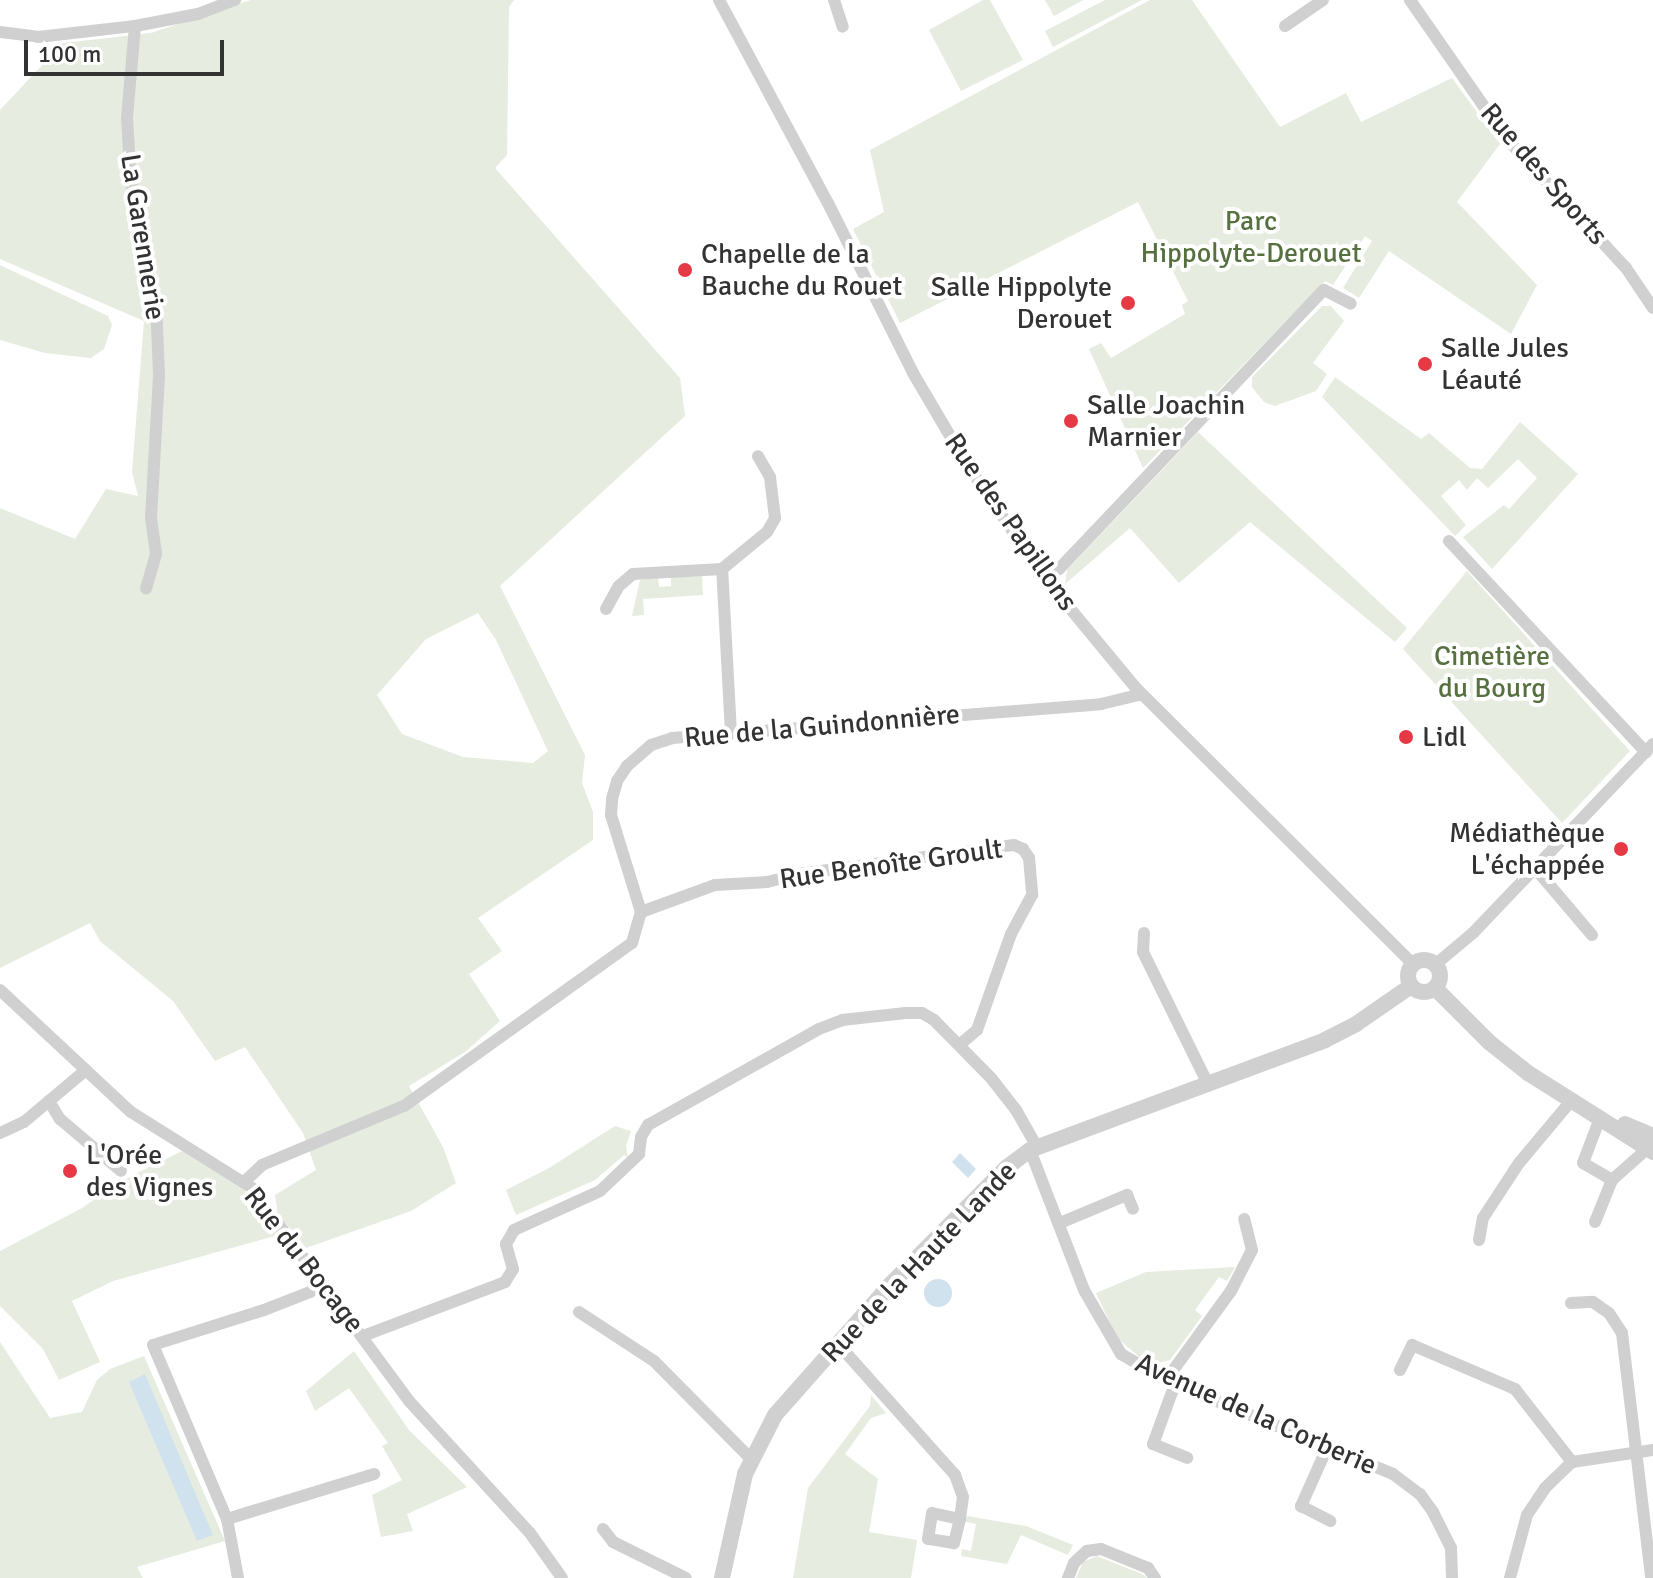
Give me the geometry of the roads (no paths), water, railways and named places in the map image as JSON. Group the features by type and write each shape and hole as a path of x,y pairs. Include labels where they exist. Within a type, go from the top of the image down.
{"street":[{"path":"0,32 38,37 135,26 198,14 235,0"},
{"name":"Rue des Papillons","path":"719,0 828,203 913,373 966,463 1044,577 1142,694 1413,964"},
{"path":"834,0 843,27"},
{"path":"1285,26 1323,0"},
{"name":"Rue des Sports","path":"1410,0 1506,138 1626,268 1653,308"},
{"name":"La Garennerie","path":"135,26 127,118 130,170 136,222 151,270 156,303 159,375 151,518 156,554 146,589"},
{"path":"1044,577 1059,569 1324,290 1351,304"},
{"path":"606,609 619,586 633,574 722,569 767,532 775,518 770,477 758,456"},
{"path":"1436,964 1461,945 1649,748 1449,541"},
{"path":"722,569 731,733"},
{"name":"Rue de la Guindonnière","path":"641,912 611,815 617,781 636,756 651,745 672,738 1101,704 1142,694"},
{"name":"Rue Benoîte Groult","path":"641,912 715,885 767,882 799,874 1014,845 1023,849 1029,858 1032,895 1011,934 977,1030 959,1045"},
{"path":"1535,868 1592,935"},
{"path":"244,1182 262,1165 404,1106 632,943 641,912"},
{"path":"1144,933 1143,952 1208,1084"},
{"path":"1422,959 1436,964 1440,979 1435,988 1422,992 1411,986 1407,974 1413,964 1422,959"},
{"name":"Rue de la Haute Lande","path":"722,1578 733,1517 751,1459 775,1415 889,1286 989,1182 1033,1148 1325,1040 1356,1024 1411,986"},
{"path":"1435,988 1489,1042 1528,1073 1575,1104 1651,1145"},
{"name":"Rue du Bocage","path":"0,990 131,1112 244,1182 267,1206 409,1401 530,1533 562,1578"},
{"name":"Avenue de la Corberie","path":"363,1336 505,1282 513,1269 506,1244 514,1230 600,1191 639,1154 648,1125 819,1029 842,1020 922,1013 959,1045 1016,1110 1033,1148 1084,1290 1121,1354 1171,1382 1393,1474 1420,1494 1451,1548 1452,1578"},
{"path":"0,1133 24,1122 86,1070"},
{"path":"49,1101 60,1119 121,1171"},
{"path":"1575,1104 1651,1145"},
{"path":"1479,1240 1483,1218 1519,1163 1575,1104"},
{"path":"1600,1118 1583,1163 1612,1180"},
{"path":"1595,1222 1612,1180 1651,1145"},
{"path":"1060,1223 1127,1195 1133,1209"},
{"path":"1187,1458 1153,1444 1171,1382 1231,1291 1252,1250 1244,1219"},
{"path":"238,1578 227,1519 153,1345 264,1310 310,1292 323,1282"},
{"path":"1571,1303 1593,1302 1609,1313 1622,1333 1651,1556 1651,1578"},
{"path":"579,1312 654,1361 751,1459"},
{"path":"838,1344 955,1475 963,1497 960,1519"},
{"path":"1400,1370 1412,1345 1515,1389 1572,1462"},
{"path":"1327,1448 1301,1506 1330,1521"},
{"path":"1510,1578 1527,1515 1545,1488 1572,1462 1653,1450"},
{"path":"227,1519 374,1474"},
{"path":"603,1529 613,1542 686,1578"},
{"path":"1068,1578 1074,1563 1087,1551 1101,1549 1148,1568 1155,1578"}],"water":[{"path":"960,1153 976,1169 968,1178 952,1162"},
{"path":"938,1279 948,1283 952,1293 948,1303 938,1307 928,1303 924,1293 928,1283"},
{"path":"145,1374 213,1535 197,1541 129,1382"}],"place":[{"name":"Chapelle de la Bauche du Rouet","path":"685,270"},
{"name":"Salle Hippolyte Derouet","path":"1128,303"},
{"name":"Salle Jules Léauté","path":"1425,364"},
{"name":"Salle Joachin Marnier","path":"1071,421"},
{"name":"Lidl","path":"1406,737"},
{"name":"Médiathèque L'échappée","path":"1621,849"},
{"name":"L'Orée des Vignes","path":"70,1171"}],"park label":[{"name":"Parc Hippolyte-Derouet","path":"1251,237"},
{"name":"Cimetière du Bourg","path":"1492,672"}]}
